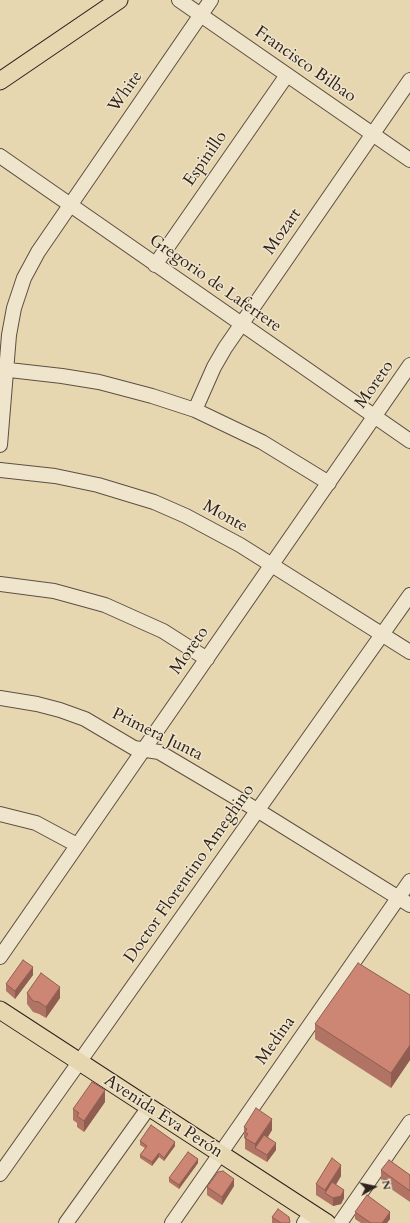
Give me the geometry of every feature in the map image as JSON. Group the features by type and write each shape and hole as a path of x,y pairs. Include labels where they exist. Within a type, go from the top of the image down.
{"main road":[{"path":"0,81 119,0"},
{"name":"Avenida Eva Perón","path":"0,1010 220,1154 307,1218 327,1223"}],"street":[{"name":"Francisco Bilbao","path":"179,0 410,160"},
{"name":"White","path":"0,445 3,369 19,291 38,252 69,205 211,0"},
{"name":"Espinillo","path":"155,265 287,74"},
{"name":"Mozart","path":"195,410 214,367 242,324 410,80"},
{"name":"Gregorio de Laferrere","path":"0,156 410,441"},
{"name":"Moreto","path":"0,957 410,365"},
{"path":"3,369 99,382 152,396 195,410 262,442 329,483"},
{"name":"Monte","path":"0,470 72,479 117,490 154,502 218,531 271,566 410,652"},
{"path":"0,584 54,591 105,605 147,623 207,658"},
{"name":"Doctor Florentino Ameghino","path":"0,1174 410,595"},
{"name":"Primera Junta","path":"0,698 37,704 60,710 85,719 134,748 159,752 257,810 404,901"},
{"path":"0,814 36,823 77,845"},
{"name":"Medina","path":"172,1223 220,1154 404,901 410,881"},
{"path":"66,1223 149,1107"},
{"path":"340,1223 410,1122"}],"building":[{"path":"23,960 33,967 15,991 6,984"},
{"path":"358,963 410,995 410,1045 391,1073 315,1024"},
{"path":"41,973 60,987 46,1007 39,1002 33,1001 27,993"},
{"path":"92,1082 105,1090 84,1121 77,1116 79,1113 73,1109"},
{"path":"256,1108 272,1119 255,1144 245,1138 248,1134 245,1132 247,1129 244,1127"},
{"path":"151,1125 175,1142 164,1158 159,1153 152,1162 140,1155 147,1146 140,1141"},
{"path":"264,1135 276,1143 267,1155 255,1148"},
{"path":"188,1152 198,1159 179,1185 169,1178"},
{"path":"332,1158 341,1165 325,1190 316,1184"},
{"path":"389,1160 410,1175 410,1191 381,1170"},
{"path":"223,1171 234,1179 222,1197 207,1187 218,1172"},
{"path":"332,1182 344,1190 341,1196 333,1198 325,1193"},
{"path":"367,1195 390,1212 382,1223 371,1223 355,1212"},
{"path":"278,1209 289,1217 289,1223 281,1223 272,1217"}]}
